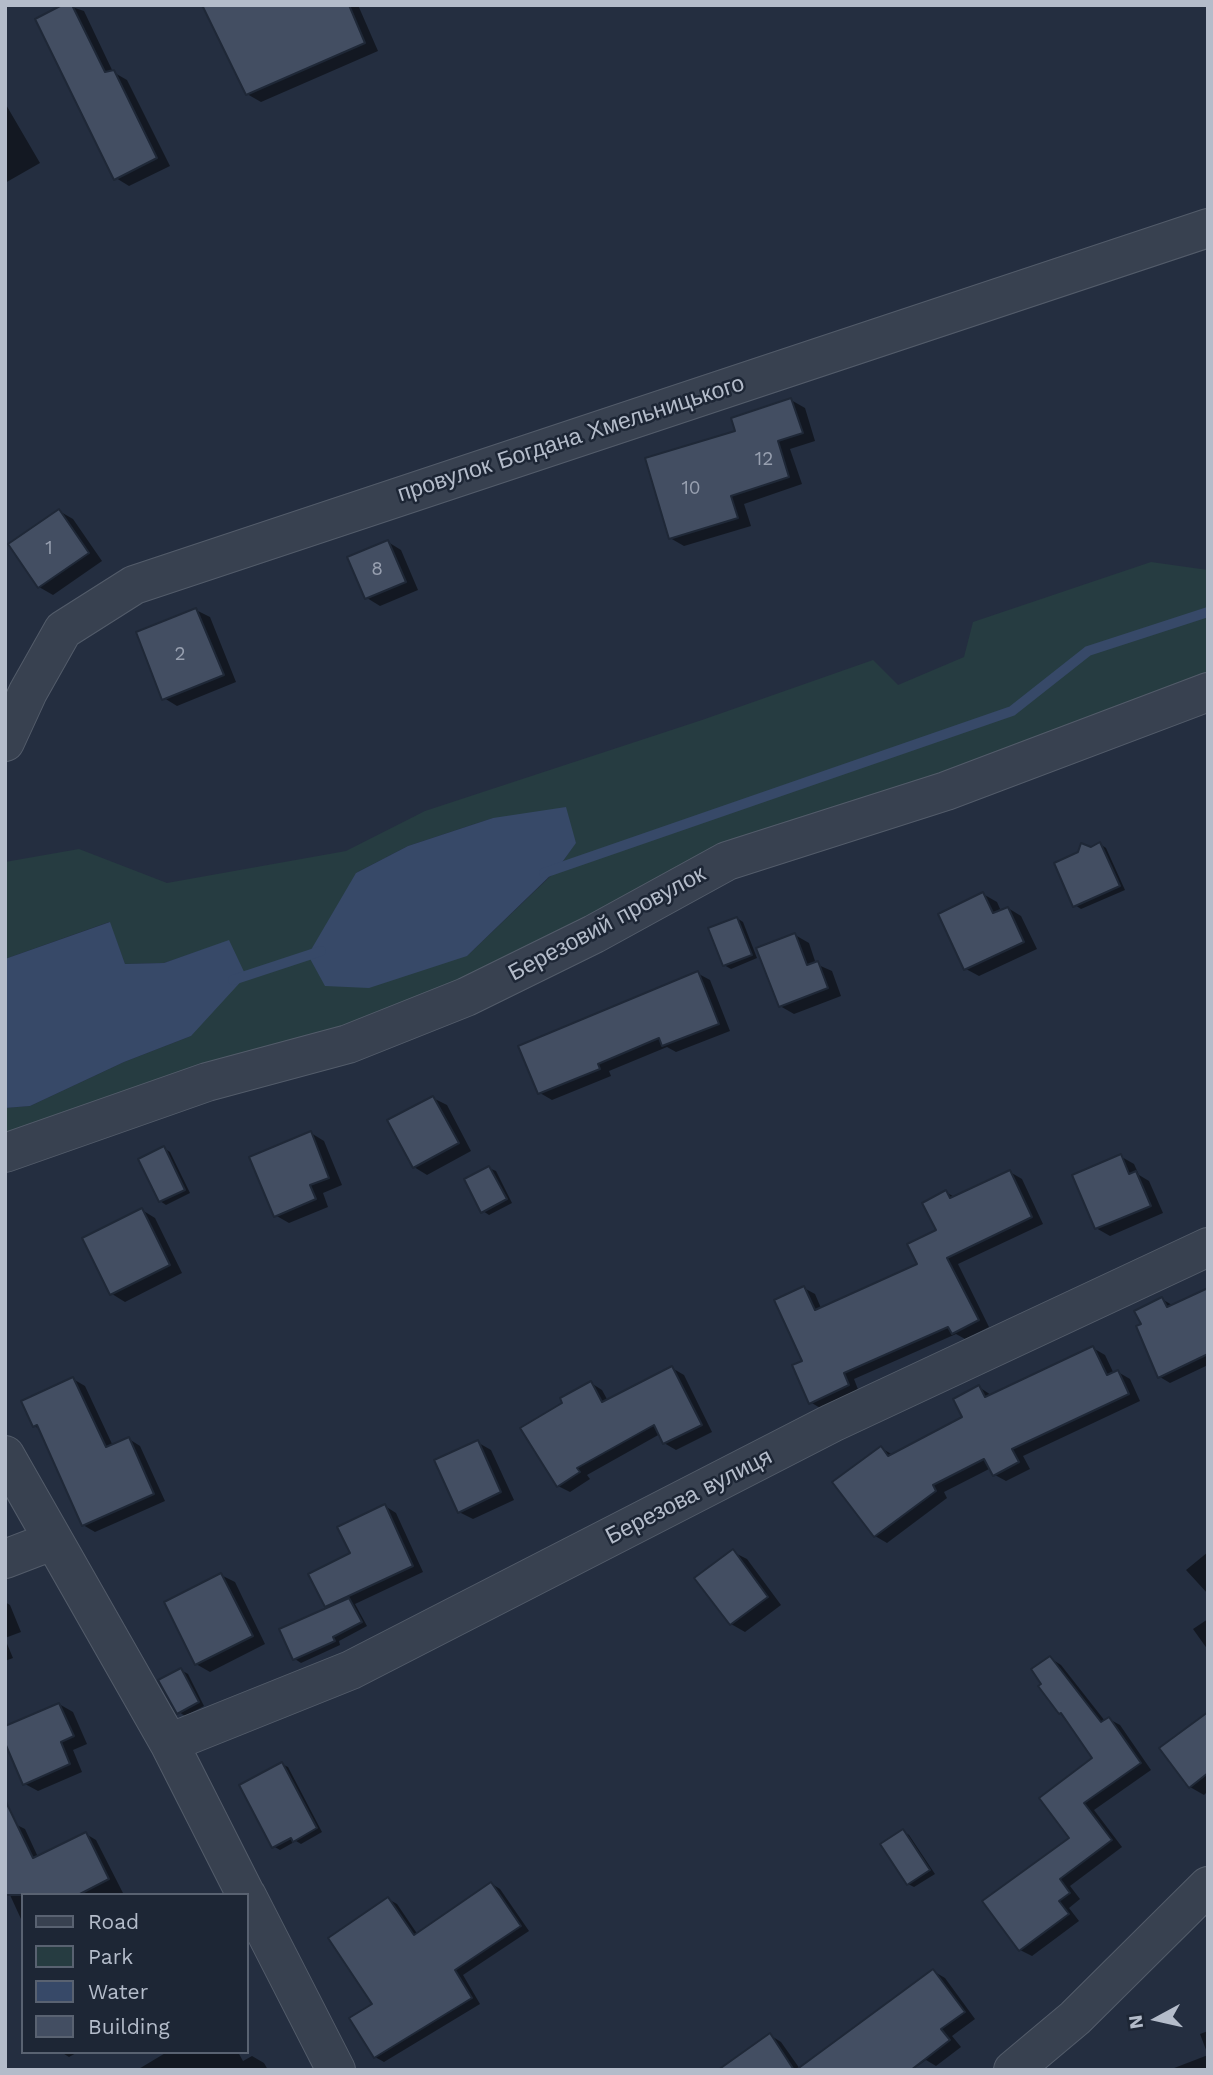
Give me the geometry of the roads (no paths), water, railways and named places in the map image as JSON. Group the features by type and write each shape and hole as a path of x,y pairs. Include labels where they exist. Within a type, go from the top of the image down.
{"street":[{"name":"провулок Богдана Хмельницького","path":"5,742 28,692 63,630 134,585 1208,228"},
{"name":"Березовий провулок","path":"5,1153 207,1082 348,1044 466,997 594,934 727,861 946,791 1208,692"},
{"name":"Березова вулиця","path":"169,1743 351,1670 832,1423 1208,1247"},
{"path":"5,1454 169,1743 245,1893"},
{"path":"5,1559 52,1541"},
{"path":"1013,2070 1075,2018 1208,1886"},
{"path":"248,1899 335,2070"}],"water":[{"path":"566,807 576,843 558,868 467,956 369,988 325,986 308,955 356,873 408,846 493,818"},
{"path":"110,922 125,964 164,963 229,940 246,976 191,1036 124,1062 30,1106 5,1108 5,959"}],"waterway":[{"path":"544,873 1012,711 1088,651 1208,612"},
{"path":"233,980 321,951"}]}
